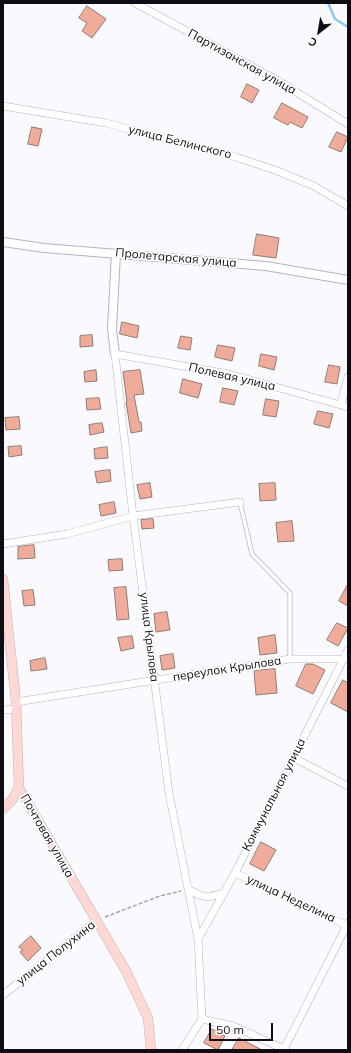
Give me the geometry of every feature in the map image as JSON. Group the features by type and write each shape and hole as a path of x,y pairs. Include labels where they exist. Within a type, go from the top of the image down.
{"main road":[{"name":"Почтовая улица","path":"3,579 16,706 19,788 126,971 148,1018 151,1050"},
{"path":"3,809 12,800 19,788"}],"street":[{"name":"Партизанская улица","path":"135,3 275,80 348,124"},
{"name":"улица Белинского","path":"3,106 106,123 236,157 275,170 314,186 348,206"},
{"name":"Пролетарская улица","path":"3,242 44,248 266,266 348,280"},
{"name":"улица Крылова","path":"116,253 112,329 133,516 169,793 198,939 202,1019"},
{"name":"Полевая улица","path":"115,354 229,374 344,406"},
{"path":"344,406 348,377"},
{"path":"3,544 67,534 133,516 240,502"},
{"name":"Коммунальная улица","path":"198,939 235,873 348,650"},
{"name":"переулок Крылова","path":"3,710 16,706 155,680 290,659 344,659"},
{"path":"294,758 348,786"},
{"name":"улица Неделина","path":"235,873 348,925"},
{"path":"188,889 202,897 213,897 223,893"},
{"name":"улица Полухина","path":"3,995 96,921"},
{"path":"182,1050 202,1019 233,1026 285,1050 348,925"}],"lane":[{"path":"240,502 252,554 290,593 290,659"}],"path":[{"name":"улица Полухина","path":"96,921 160,896 188,889"}],"building":[{"path":"87,6 106,19 92,38 82,31 87,23 79,18"},
{"path":"247,84 259,90 252,103 241,97"},
{"path":"282,103 308,117 302,128 290,122 288,125 274,118"},
{"path":"32,127 42,129 38,146 28,144"},
{"path":"337,132 348,137 341,152 329,147"},
{"path":"257,234 279,238 276,258 253,255"},
{"path":"122,322 139,326 137,338 120,334"},
{"path":"92,335 93,346 80,347 80,336"},
{"path":"181,336 192,338 190,350 178,348"},
{"path":"218,345 235,348 232,361 215,357"},
{"path":"261,354 277,357 274,370 259,366"},
{"path":"329,365 340,367 337,384 325,382"},
{"path":"96,370 97,381 85,382 84,372"},
{"path":"140,370 144,394 134,395 142,431 131,433 123,372"},
{"path":"183,379 202,384 198,398 180,393"},
{"path":"223,388 238,391 234,405 220,402"},
{"path":"99,398 101,409 87,410 86,399"},
{"path":"266,399 279,401 276,417 263,415"},
{"path":"318,411 333,414 329,428 314,424"},
{"path":"19,417 20,429 6,430 5,418"},
{"path":"102,423 104,432 90,435 89,425"},
{"path":"21,446 22,455 9,457 8,447"},
{"path":"107,447 108,458 95,459 94,449"},
{"path":"110,470 111,481 97,483 95,472"},
{"path":"150,483 152,497 140,499 137,485"},
{"path":"275,483 276,500 260,501 259,484"},
{"path":"114,502 116,513 101,516 99,505"},
{"path":"153,519 154,528 142,529 141,520"},
{"path":"292,521 294,541 278,542 276,523"},
{"path":"34,545 35,558 18,559 18,547"},
{"path":"122,559 123,570 109,571 108,560"},
{"path":"348,584 348,606 339,601"},
{"path":"126,587 129,619 117,620 114,588"},
{"path":"33,590 35,605 24,606 22,591"},
{"path":"167,612 170,630 156,632 154,614"},
{"path":"337,623 348,628 338,646 327,640"},
{"path":"275,635 277,653 260,655 258,638"},
{"path":"132,636 134,648 121,651 118,638"},
{"path":"173,654 175,668 162,670 160,656"},
{"path":"45,658 47,669 31,671 30,661"},
{"path":"306,664 313,664 325,670 313,694 296,686"},
{"path":"275,669 277,693 256,695 254,671"},
{"path":"343,680 348,683 348,712 331,703"},
{"path":"261,842 276,850 264,871 250,864"},
{"path":"31,936 41,948 28,961 20,952 23,950 19,947"},
{"path":"212,1029 225,1036 218,1050 204,1043"},
{"path":"239,1038 262,1050 232,1050"}],"waterway":[{"path":"328,3 335,19 348,27"}]}
